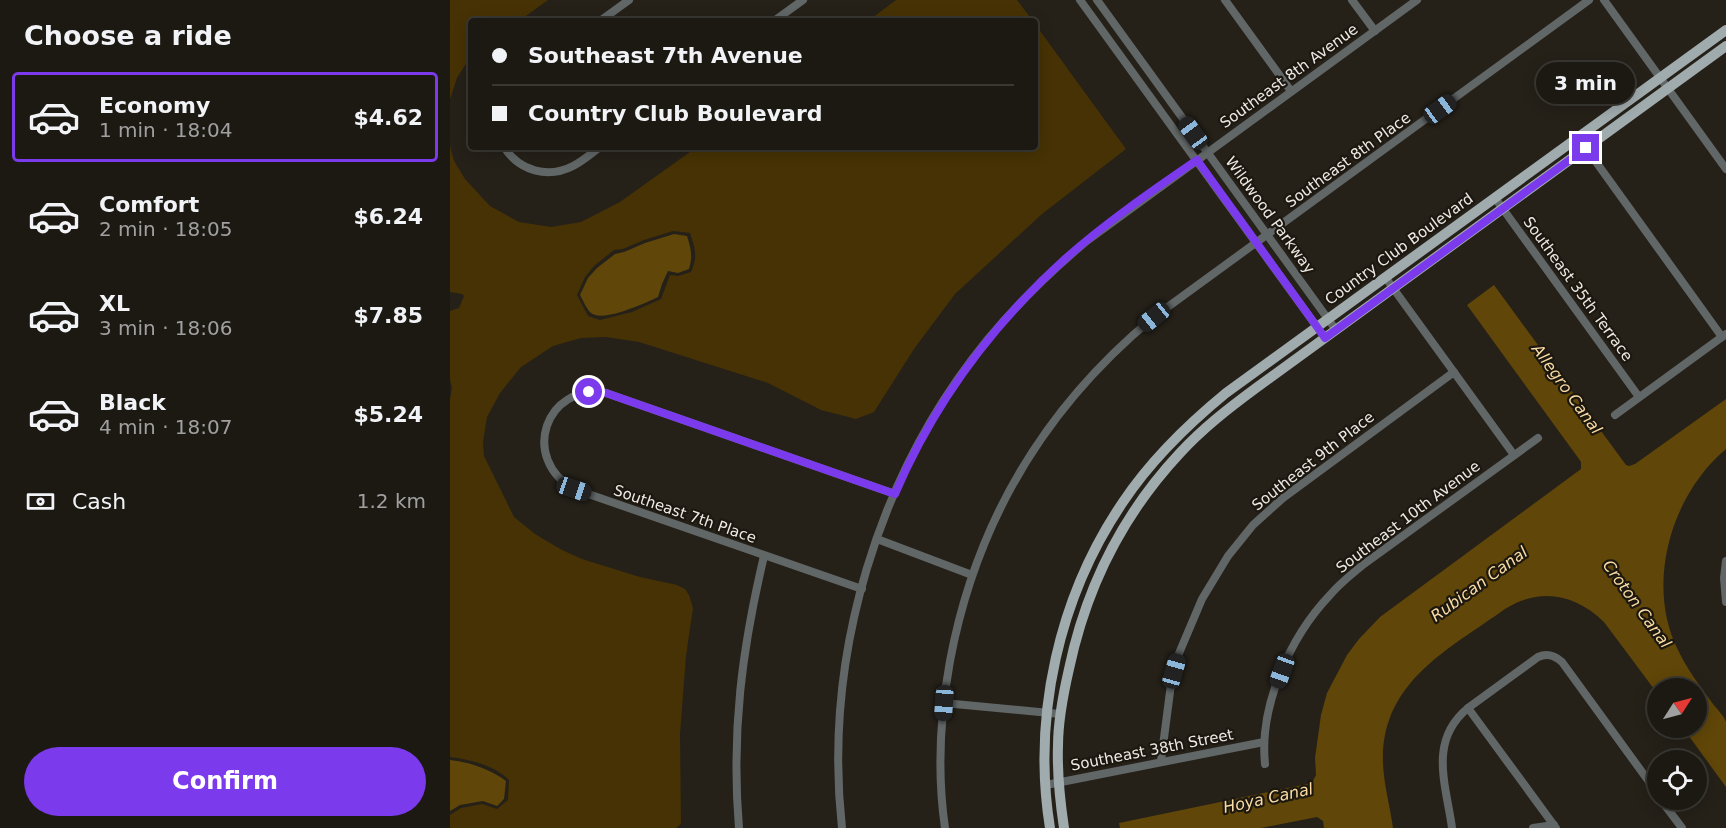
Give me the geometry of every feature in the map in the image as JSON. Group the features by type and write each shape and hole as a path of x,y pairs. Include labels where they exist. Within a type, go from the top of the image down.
{"main road":[{"name":"Country Club Boulevard","path":"1050,828 1046,785 1047,712 1054,668 1069,611 1089,563 1121,505 1162,452 1209,406 1726,30"},
{"name":"Country Club Boulevard","path":"1064,828 1058,783 1060,714 1076,637 1085,608 1108,554 1135,509 1169,465 1202,431 1248,394 1726,46"}],"street":[{"path":"604,18 629,0"},
{"path":"778,18 803,0"},
{"name":"Wildwood Parkway","path":"1080,0 1325,338"},
{"name":"Wildwood Parkway","path":"1097,0 1336,330"},
{"path":"1225,0 1291,91"},
{"path":"1352,0 1375,31"},
{"name":"Southeast 8th Avenue","path":"1197,160 1417,0"},
{"name":"Southeast 8th Place","path":"1257,243 1589,0"},
{"path":"1604,0 1726,169"},
{"path":"1586,148 1724,336 1615,415"},
{"path":"506,150 522,166 543,172 566,170 596,150"},
{"path":"842,828 838,773 840,713 850,636 877,539 915,450 949,393 988,339 1043,280 1088,240 1197,160"},
{"name":"Southeast 35th Terrace","path":"1495,198 1639,397"},
{"path":"945,828 940,770 944,703 955,636 972,575 994,519 1007,494 1040,439 1073,396 1112,354 1139,330 1257,243"},
{"path":"1385,277 1514,456"},
{"name":"Southeast 9th Place","path":"1161,761 1171,684 1177,658 1202,599 1228,556 1253,525 1283,498 1454,372"},
{"name":"Southeast 7th Place","path":"862,589 564,484 556,477 546,457 544,438 550,418 571,398 589,392 606,393 895,494"},
{"name":"Southeast 10th Avenue","path":"1265,764 1264,742 1276,687 1288,657 1308,622 1329,596 1364,564 1538,438"},
{"path":"877,539 972,575"},
{"path":"739,828 735,762 740,682 764,556"},
{"path":"1726,561 1724,578 1726,602"},
{"path":"1452,828 1442,763 1442,751 1450,729 1468,708 1538,657 1546,654 1553,656 1564,666 1647,779"},
{"path":"944,703 1060,714"},
{"path":"1468,708 1555,827"},
{"name":"Southeast 38th Street","path":"1046,785 1264,742"},
{"path":"1668,810 1682,828"},
{"path":"1533,828 1555,827"}],"shaded area":[{"path":"450,0 548,0 523,18 468,18 468,61 457,78 450,99"},
{"path":"896,0 1017,0 1031,18 872,18"},
{"path":"1038,28 1126,149 1042,214 955,294 914,349 874,412 856,419 821,410 768,383 639,342 606,337 581,338 553,346 521,367 500,393 487,417 483,442 484,456 514,517 535,534 582,559 640,577 677,585 685,589 689,595 693,608 686,656 680,734 681,824 676,828 450,828 450,815 461,808 482,804 497,809 508,800 509,780 482,764 450,757 450,399 452,388 450,311 459,308 464,296 450,292 450,146 454,161 465,179 490,206 519,222 551,227 581,222 620,202 693,150 1038,150","holes":["673,231 690,233 695,252 691,272 678,276 670,275 661,299 632,312 600,320 588,316 577,295 585,277 594,266 614,250 623,249"]}],"water":[{"path":"674,234 687,236 691,252 689,269 678,273 668,271 658,297 643,304 603,316 590,312 580,295 588,278 597,268 615,254"},
{"path":"1494,285 1626,465 1635,464 1726,399 1726,449 1707,468 1678,515 1669,542 1664,570 1664,597 1668,624 1678,650 1695,678 1647,680 1604,622 1593,612 1569,600 1557,597 1531,598 1505,609 1461,639 1422,671 1405,690 1393,711 1385,735 1383,764 1393,828 1324,828 1323,821 1317,817 1261,828 1120,828 1119,823 1312,783 1316,775 1315,758 1321,715 1327,693 1347,655 1359,639 1380,617 1581,469 1579,459 1467,305"},
{"path":"1707,695 1726,722 1726,787 1707,761 1707,750 1699,750 1690,738 1707,738"},
{"path":"450,760 479,767 506,781 504,799 497,806 483,801 460,805 450,811"}],"route":[{"path":"589,392 606,393 895,494 915,450 949,393 988,339 1014,310 1043,280 1088,240 1197,160 1325,338 1586,148"}],"water label":[{"name":"Allegro Canal","path":"1567,389"},
{"name":"Rubican Canal","path":"1479,584"},
{"name":"Croton Canal","path":"1637,604"},
{"name":"Hoya Canal","path":"1268,798"}]}
